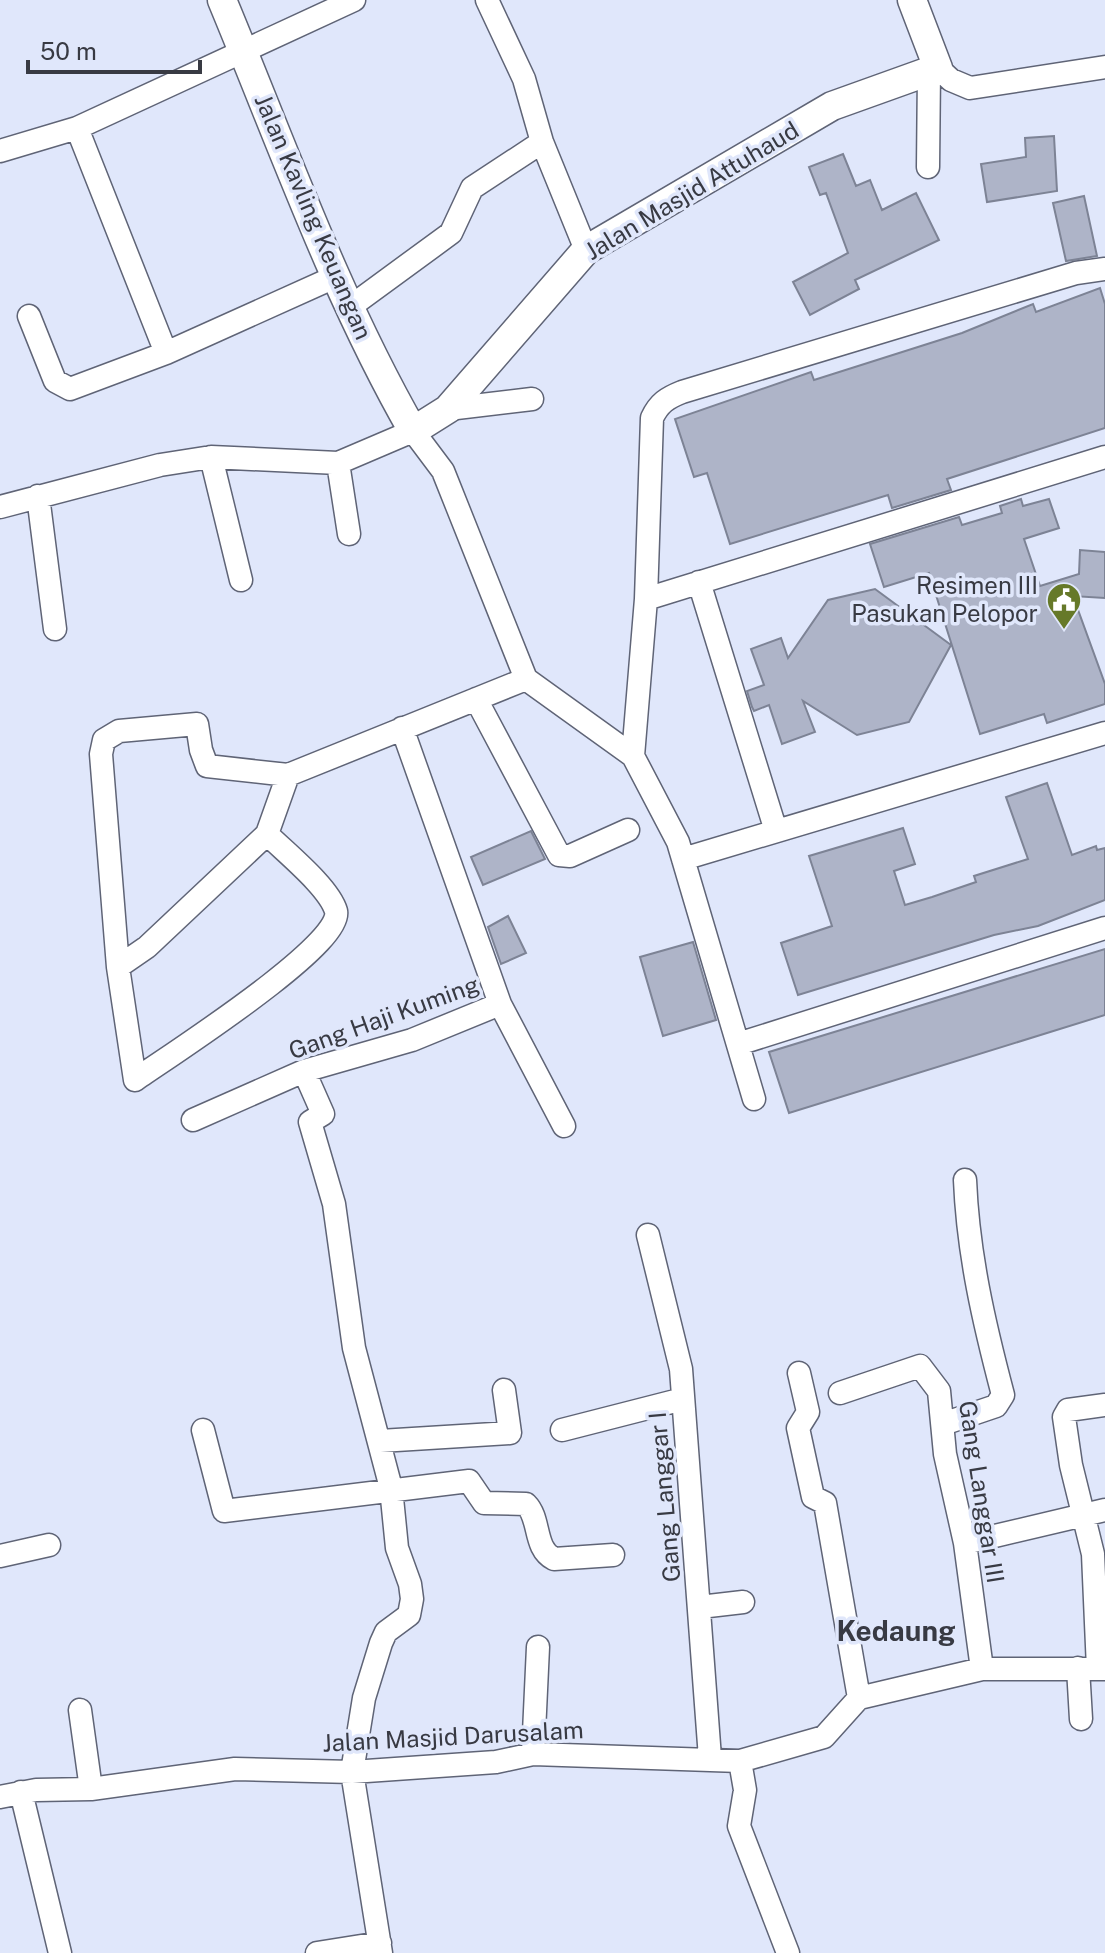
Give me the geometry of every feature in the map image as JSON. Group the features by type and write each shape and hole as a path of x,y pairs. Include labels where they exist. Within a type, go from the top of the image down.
{"street":[{"name":"Jalan Kavling Keuangan","path":"222,0 350,307 383,379 413,431"},
{"path":"0,151 77,128 354,0"},
{"path":"487,0 524,79 542,142 586,250"},
{"path":"912,0 934,70 928,167"},
{"path":"934,70 970,88 1105,67"},
{"name":"Jalan Masjid Attuhaud","path":"413,431 448,409 586,250 832,106 934,70"},
{"path":"77,128 166,353"},
{"path":"350,307 451,233 472,188 542,142"},
{"path":"633,756 646,599 652,418 665,399 1076,273 1105,269"},
{"path":"29,316 50,372 57,384 65,388 166,353 337,276"},
{"path":"448,409 532,399"},
{"path":"0,507 160,465 211,457 338,463 413,431 443,471 526,679 633,756 678,842 754,1099"},
{"path":"211,457 241,580"},
{"path":"646,599 1105,457"},
{"path":"338,463 349,534"},
{"path":"38,496 55,629"},
{"path":"699,582 776,831"},
{"path":"267,834 327,895 337,912 334,927 307,958 135,1080 118,967 101,754 104,740 119,731 197,724 207,766 288,775 526,679"},
{"path":"476,699 559,855 570,856 628,830"},
{"name":"Gang Haji Kuming","path":"193,1120 304,1071 412,1040 500,1004 402,728"},
{"path":"683,859 1105,733"},
{"path":"118,967 158,937 267,834 288,775"},
{"path":"738,1044 1105,928"},
{"path":"500,1004 564,1126"},
{"path":"304,1071 323,1114 310,1122 334,1204 354,1348 391,1488 397,1548 412,1599 409,1615 386,1632 381,1643 364,1698 352,1772 380,1948 317,1953"},
{"path":"943,1424 1002,1400 967,1236 965,1180"},
{"name":"Gang Langgar I","path":"648,1235 681,1369 710,1758"},
{"name":"Gang Langgar III","path":"840,1393 920,1366 939,1391 945,1454 965,1543 982,1669"},
{"path":"799,1373 808,1412 798,1428 813,1497 823,1499 825,1503 859,1698 982,1669 1093,1669"},
{"path":"380,1441 510,1433 504,1390"},
{"path":"562,1430 683,1399"},
{"path":"1081,1719 1093,1669 1097,1586 1095,1512 1071,1465 1065,1413 1105,1405"},
{"path":"203,1430 224,1511 391,1488 469,1481 484,1503 526,1504 532,1510 542,1548 554,1559 613,1555"},
{"path":"965,1543 1095,1512"},
{"path":"0,1556 49,1545"},
{"path":"700,1607 743,1602"},
{"path":"533,1754 538,1647"},
{"name":"Jalan Masjid Darusalam","path":"6,1795 91,1789 235,1769 352,1772 496,1762 533,1754 740,1761 824,1737 859,1698"},
{"path":"80,1710 91,1789"},
{"path":"740,1761 745,1790 739,1826 788,1953"},
{"path":"6,1795 60,1953"}],"building":[{"path":"1054,136 1057,191 987,202 981,164 1026,157 1025,138"},
{"path":"843,154 856,186 870,180 882,210 916,193 939,240 855,280 859,289 810,315 793,282 848,253 826,193 820,195 809,167"},
{"path":"1084,196 1097,256 1066,261 1053,203"},
{"path":"1100,288 1105,304 1105,428 947,479 951,490 892,508 888,495 730,544 707,473 694,477 675,419 811,372 814,380 962,333 1033,304 1036,312"},
{"path":"1021,499 1023,506 1049,499 1059,528 1024,539 1040,586 1079,574 1080,550 1105,552 1105,598 1073,596 1105,684 1105,704 1047,723 1044,714 980,734 929,573 884,587 870,544 959,517 962,525 1002,513 1000,506"},
{"path":"875,589 951,645 909,722 857,735 803,701 815,732 782,744 769,705 754,711 752,707 747,691 764,685 751,649 781,638 788,658 828,600"},
{"path":"1047,783 1072,855 1096,846 1097,850 1105,848 1105,900 1038,926 994,935 798,995 781,943 832,926 809,856 903,828 915,864 894,871 905,905 932,897 976,882 974,876 1028,859 1006,797"},
{"path":"531,831 545,859 483,885 471,857"},
{"path":"508,916 526,953 501,964 488,927"},
{"path":"693,942 716,1020 663,1036 640,957"},
{"path":"1105,949 1105,1015 789,1113 769,1052"}],"place":[{"name":"Resimen III Pasukan Pelopor","path":"1064,631"}],"district":[{"name":"Kedaung","path":"896,1631"}]}
